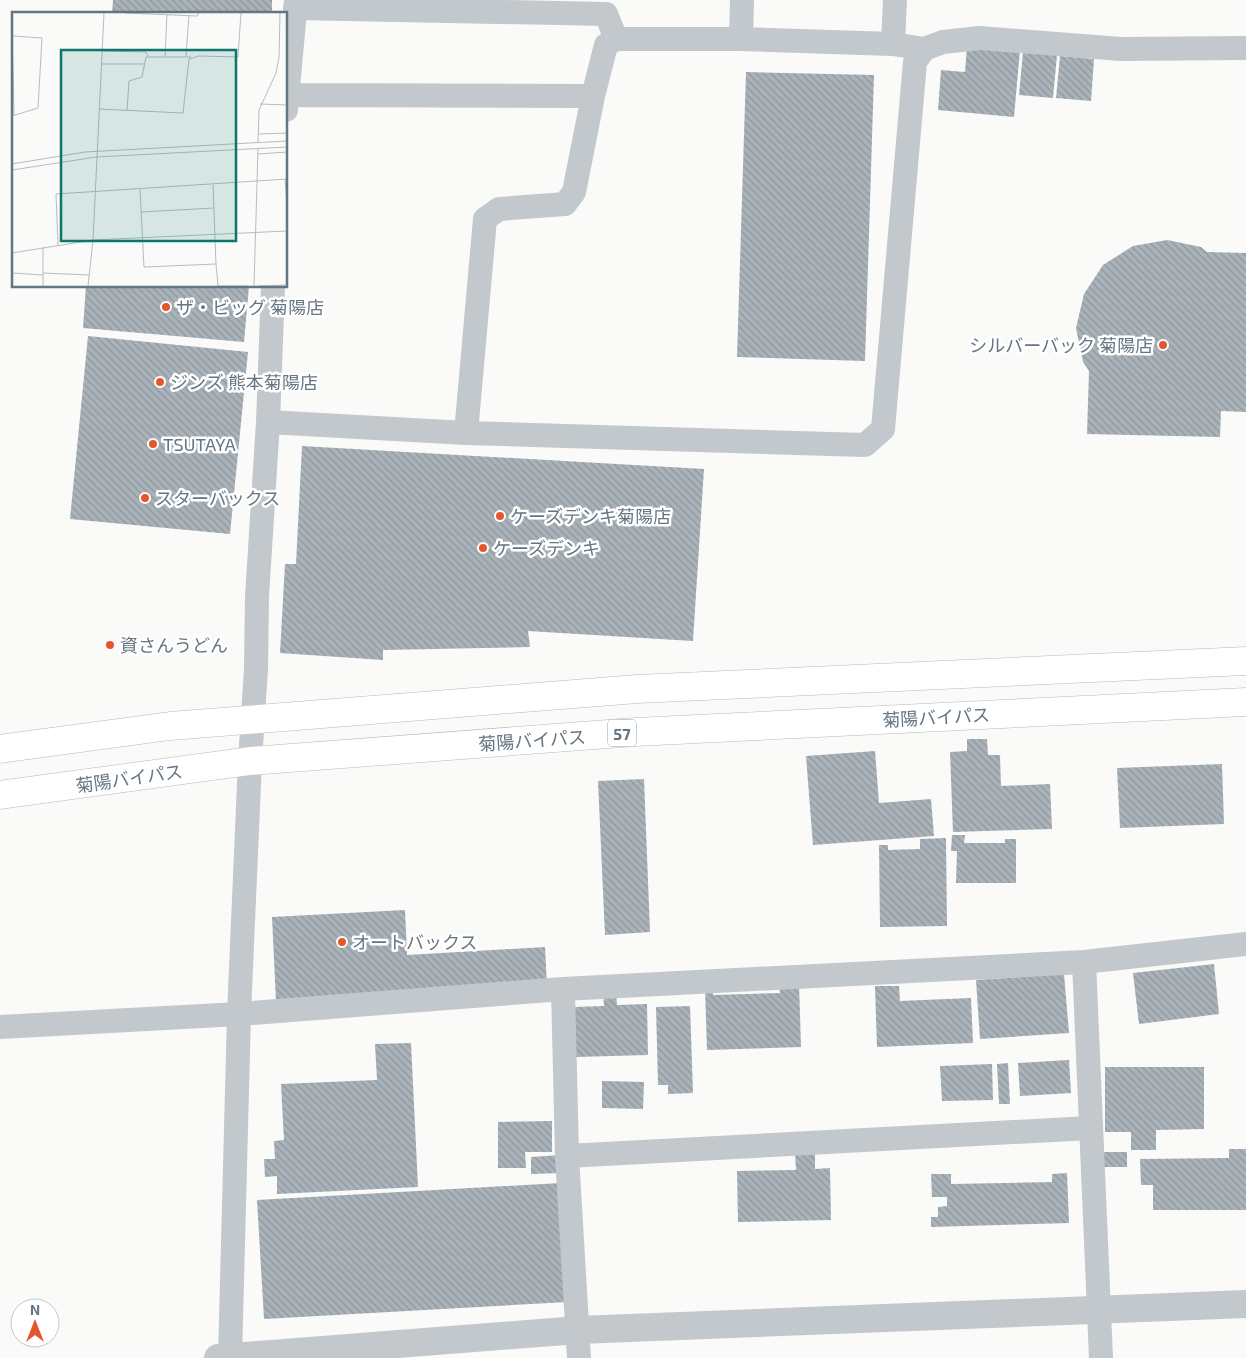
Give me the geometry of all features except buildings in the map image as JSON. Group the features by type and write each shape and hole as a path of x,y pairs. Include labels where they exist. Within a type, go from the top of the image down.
{"highway":[{"path":"0,749 170,726 637,689 1246,661"},
{"name":"菊陽バイパス","path":"0,795 250,761 635,732 1246,702"}],"street":[{"path":"741,39 742,0"},
{"path":"893,44 895,0"},
{"path":"288,92 296,4 606,14 616,39"},
{"path":"466,434 485,219 499,209 565,204 574,192 593,96 606,45 616,39 741,39 893,44 924,49 943,42 980,38 1121,49 1246,48"},
{"path":"268,422 466,434 865,445 883,429 915,62 924,49"},
{"path":"288,103 593,96"},
{"path":"273,288 268,422 257,597 256,669 250,761 226,1358 578,1330 1246,1304"},
{"path":"0,1027 239,1014 563,989 1084,962 1246,944"},
{"path":"1084,962 1101,1358"},
{"path":"563,989 567,1156 579,1358"},
{"path":"567,1156 1090,1128"}],"place":[{"name":"ザ・ビッグ 菊陽店","path":"166,307"},
{"name":"シルバーバック 菊陽店","path":"1163,345"},
{"name":"ジンズ 熊本菊陽店","path":"160,382"},
{"name":"TSUTAYA","path":"153,444"},
{"name":"スターバックス","path":"145,498"},
{"name":"ケーズデンキ菊陽店","path":"500,516"},
{"name":"ケーズデンキ","path":"483,548"},
{"name":"資さんうどん","path":"110,645"},
{"name":"オートバックス","path":"342,942"}]}
